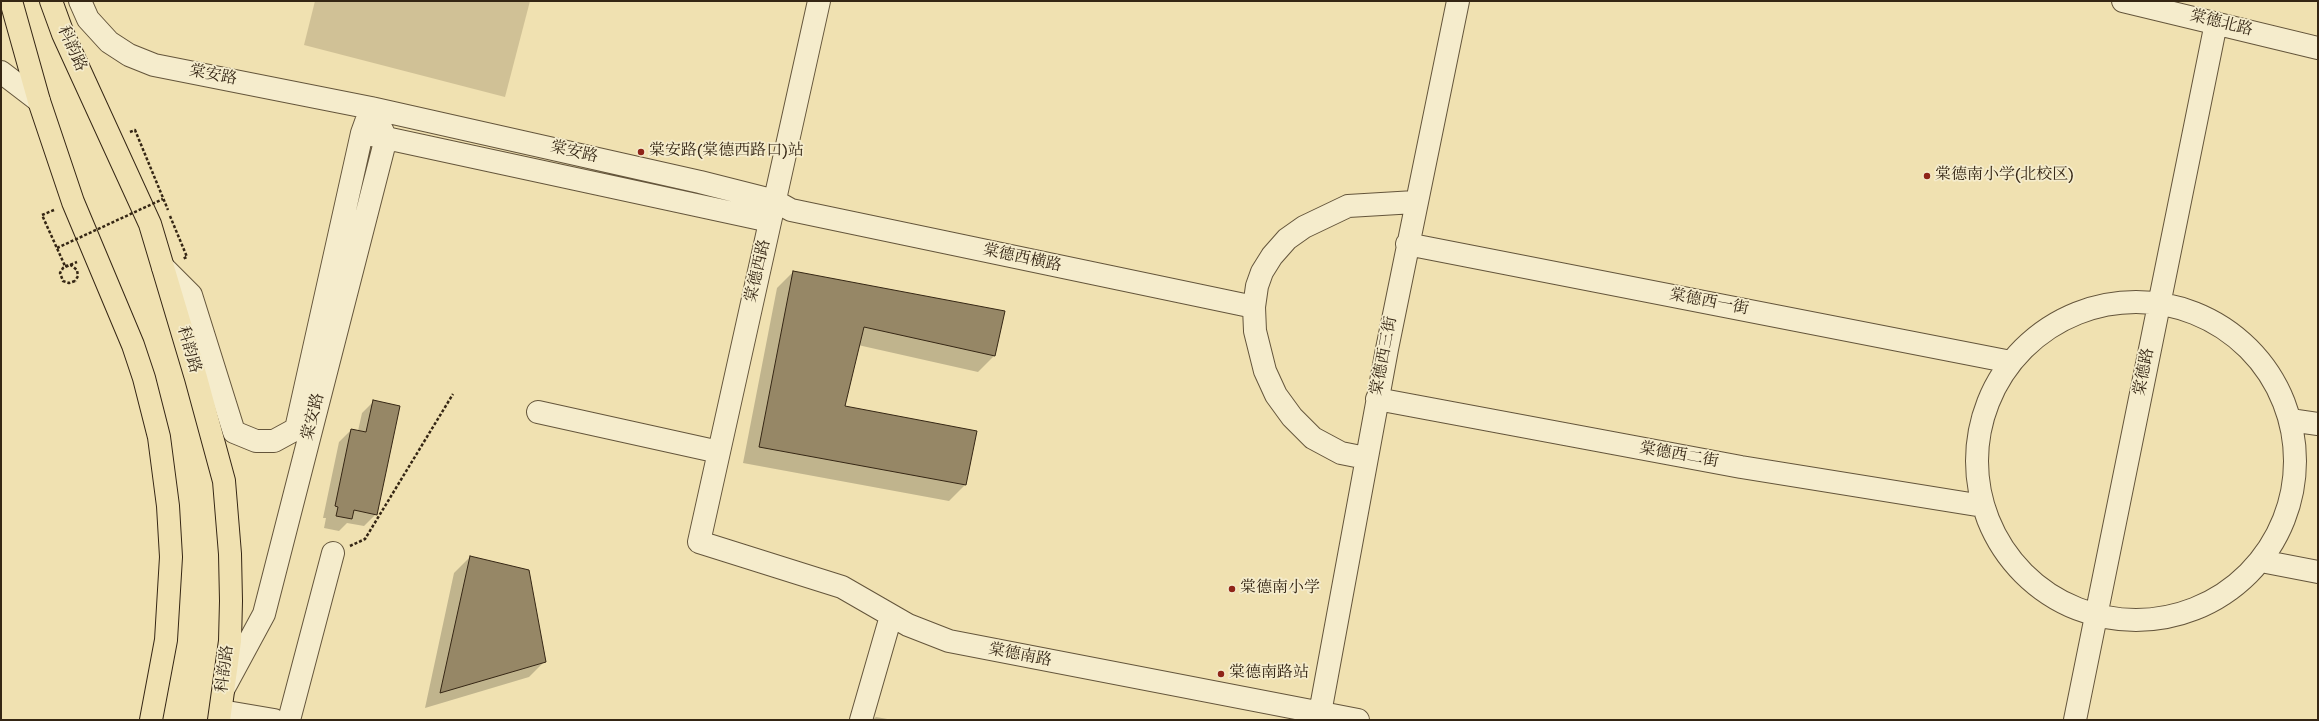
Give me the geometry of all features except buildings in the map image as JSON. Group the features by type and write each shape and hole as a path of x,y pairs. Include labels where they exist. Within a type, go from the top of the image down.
{"highway":[{"path":"11,1 39,101 73,202 133,345 144,378 159,437 168,506 172,557 166,640 151,720"},
{"name":"科韵路","path":"51,1 63,34 150,224 224,481 230,554 231,601 230,641 220,716"}],"street":[{"path":"59,1 63,34"},
{"name":"棠安路","path":"80,1 88,19 109,42 129,55 154,65 371,108 700,182 779,211"},
{"name":"棠德西路","path":"699,542 719,452 779,211 819,1"},
{"name":"棠德西三街","path":"1320,713 1377,398 1415,202 1458,1"},
{"name":"棠德北路","path":"2124,1 2318,48"},
{"name":"棠德路","path":"2075,720 2216,23"},
{"path":"1,72 39,101"},
{"path":"371,108 386,138"},
{"name":"棠安路","path":"163,267 191,295 234,432 256,441 274,441 296,429 362,133 371,108"},
{"name":"棠安路","path":"362,133 779,211"},
{"name":"棠安路","path":"224,689 264,614 386,138"},
{"path":"1366,458 1341,453 1314,438 1292,417 1276,396 1265,371 1255,331 1254,307 1259,279 1272,256 1287,239 1304,227 1348,206 1374,203 1415,202"},
{"name":"棠德西横路","path":"779,211 1254,307"},
{"name":"棠德西一街","path":"1407,244 2011,362"},
{"path":"2128,302 2159,304 2182,309 2207,319 2230,333 2250,350 2268,371 2281,394 2290,420 2295,444 2295,469 2292,494 2285,518 2275,540 2261,561 2242,580 2221,596 2197,608 2172,616 2145,620 2118,619 2096,615 2067,604 2044,591 2024,574 2006,554 1992,531 1983,506 1978,481 1976,456 1979,430 1989,400 1997,383 2011,362 2030,342 2052,326 2076,314 2102,306 2128,302"},
{"name":"棠德西二街","path":"1377,398 1741,467 1983,506"},
{"path":"538,412 719,452"},
{"path":"2290,420 2318,424"},
{"name":"棠德南路","path":"699,542 842,587 908,625 949,641 1358,720"},
{"path":"289,720 333,553"},
{"path":"2261,561 2318,572"},
{"path":"861,720 891,616"},
{"path":"220,716 274,720"}],"path":[{"path":"135,130 187,257"},
{"path":"57,248 163,199"},
{"path":"42,215 65,266 70,265 77,270 78,276 75,281 69,283 63,281 60,276 63,268"},
{"path":"333,553 365,540 453,394"}],"shaded area":[{"path":"315,1 530,1 505,97 304,45"}],"place":[{"name":"棠安路(棠德西路口)站","path":"641,152"},
{"name":"棠德南小学(北校区)","path":"1927,176"},
{"name":"棠德南小学","path":"1232,589"},
{"name":"棠德南路站","path":"1221,674"}]}
